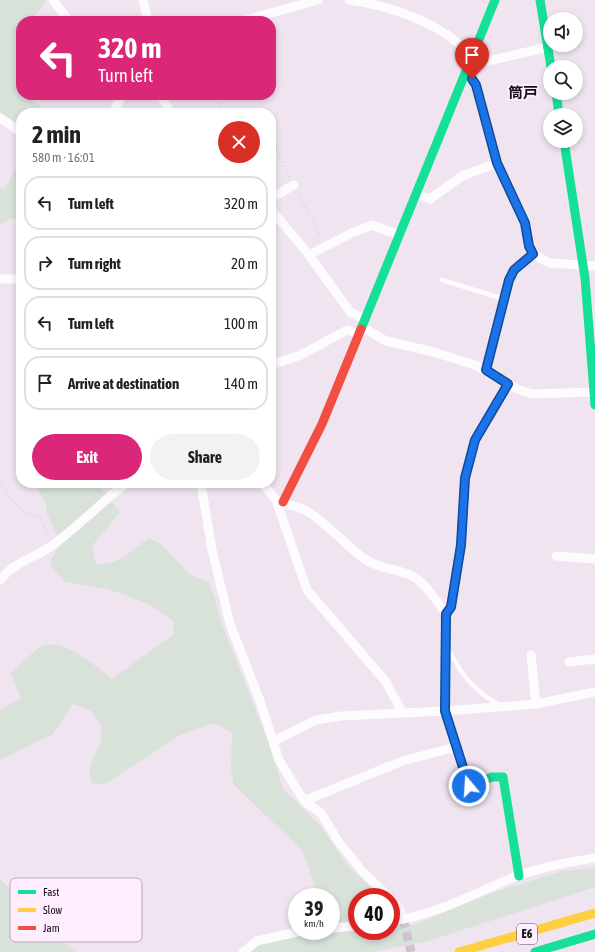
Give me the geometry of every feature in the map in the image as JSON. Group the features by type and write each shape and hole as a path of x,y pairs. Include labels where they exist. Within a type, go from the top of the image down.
{"main road":[{"path":"280,501 301,469 320,429 495,0"},
{"path":"540,0 543,18"},
{"path":"565,148 583,265 595,405"},
{"path":"508,384 475,440 465,478 461,545 451,607 446,614 445,711 469,786 492,777 503,778 519,876"},
{"name":"E6","path":"459,952 595,913"},
{"name":"E6","path":"535,952 595,934"}],"street":[{"path":"54,0 65,16"},
{"path":"143,0 147,16"},
{"path":"260,16 318,0"},
{"path":"349,0 393,8 408,15 447,35 479,63 543,48"},
{"path":"464,76 472,79 476,85 497,163 525,223 529,246 533,254 549,263 595,266"},
{"path":"0,118 16,129"},
{"path":"416,194 430,199 462,176 497,163"},
{"path":"276,195 294,185"},
{"path":"276,215 309,255 362,327 386,341 430,351 486,370 517,389 532,394 594,392"},
{"path":"309,255 352,233 372,225 399,235"},
{"path":"486,370 509,280 514,270 533,254"},
{"path":"0,279 16,278"},
{"path":"276,363 301,355 348,330 362,327"},
{"path":"0,580 7,571 52,545 120,488"},
{"path":"202,488 212,550 230,624 274,741 279,760 304,802 321,813 338,841 362,872 379,888"},
{"path":"267,488 280,501 299,507 315,516 343,542 367,561 412,576 424,584 446,614"},
{"path":"280,501 307,590 386,682 402,712"},
{"path":"556,556 595,559"},
{"path":"531,655 536,704"},
{"path":"569,662 595,660"},
{"path":"274,741 316,720 341,716 445,711 536,704 595,692"},
{"path":"304,802 402,761 456,747"},
{"path":"400,920 423,916 519,876 564,863 595,858"},
{"path":"400,911 403,920"},
{"path":"243,952 257,940 288,934"}],"lane":[{"path":"442,280 504,299"},
{"path":"445,644 462,675 482,695 502,706"}],"path":[{"path":"0,483 19,508 40,518 52,545"}],"shaded area":[{"path":"0,0 44,0 45,3 34,16 16,16 16,100 32,100 42,108 16,108 16,123 0,112"},
{"path":"16,168 16,218 11,219 0,225 0,188 4,190"},
{"path":"38,488 101,488 120,512 92,546 96,565 112,562 125,556 149,538 161,544 189,574 210,583 223,627 270,746 283,789 321,826 348,866 372,888 348,888 348,940 400,940 400,925 414,925 489,894 563,871 595,868 595,887 428,941 372,952 251,952 261,943 288,937 288,940 340,940 340,888 316,888 302,850 234,785 231,770 232,733 214,723 180,735 105,784 92,783 90,777 90,767 101,741 101,724 90,710 73,704 53,734 0,760 0,710 21,698 11,673 39,648 47,645 57,645 67,648 88,660 112,679 174,634 173,621 149,604 108,589 65,582 50,565 52,558 61,544 47,514 46,504"},
{"path":"0,879 10,889 10,942 65,942 75,952 0,952"}],"tunnel":[{"path":"403,919 411,952"}],"traffic: fast":[{"path":"361,329 495,0"},
{"path":"540,0 550,60"},
{"path":"557,100 558,108"},
{"path":"565,148 585,278 595,405"},
{"path":"508,384 475,440 465,478 461,545 451,607 446,614 445,711 469,786 492,777 503,777 519,876"},
{"path":"535,952 595,934"}],"traffic: slow":[{"path":"459,952 595,913"}],"traffic: jam":[{"path":"283,502 322,424 361,329"}],"district":[{"name":"筒戸","path":"523,93"}],"route":[{"path":"469,786 445,711 446,614 451,607 461,545 465,478 475,440 508,384 486,370 509,280 514,270 533,254 529,246 525,223 519,207 508,187 491,146 476,85 472,79"}]}
